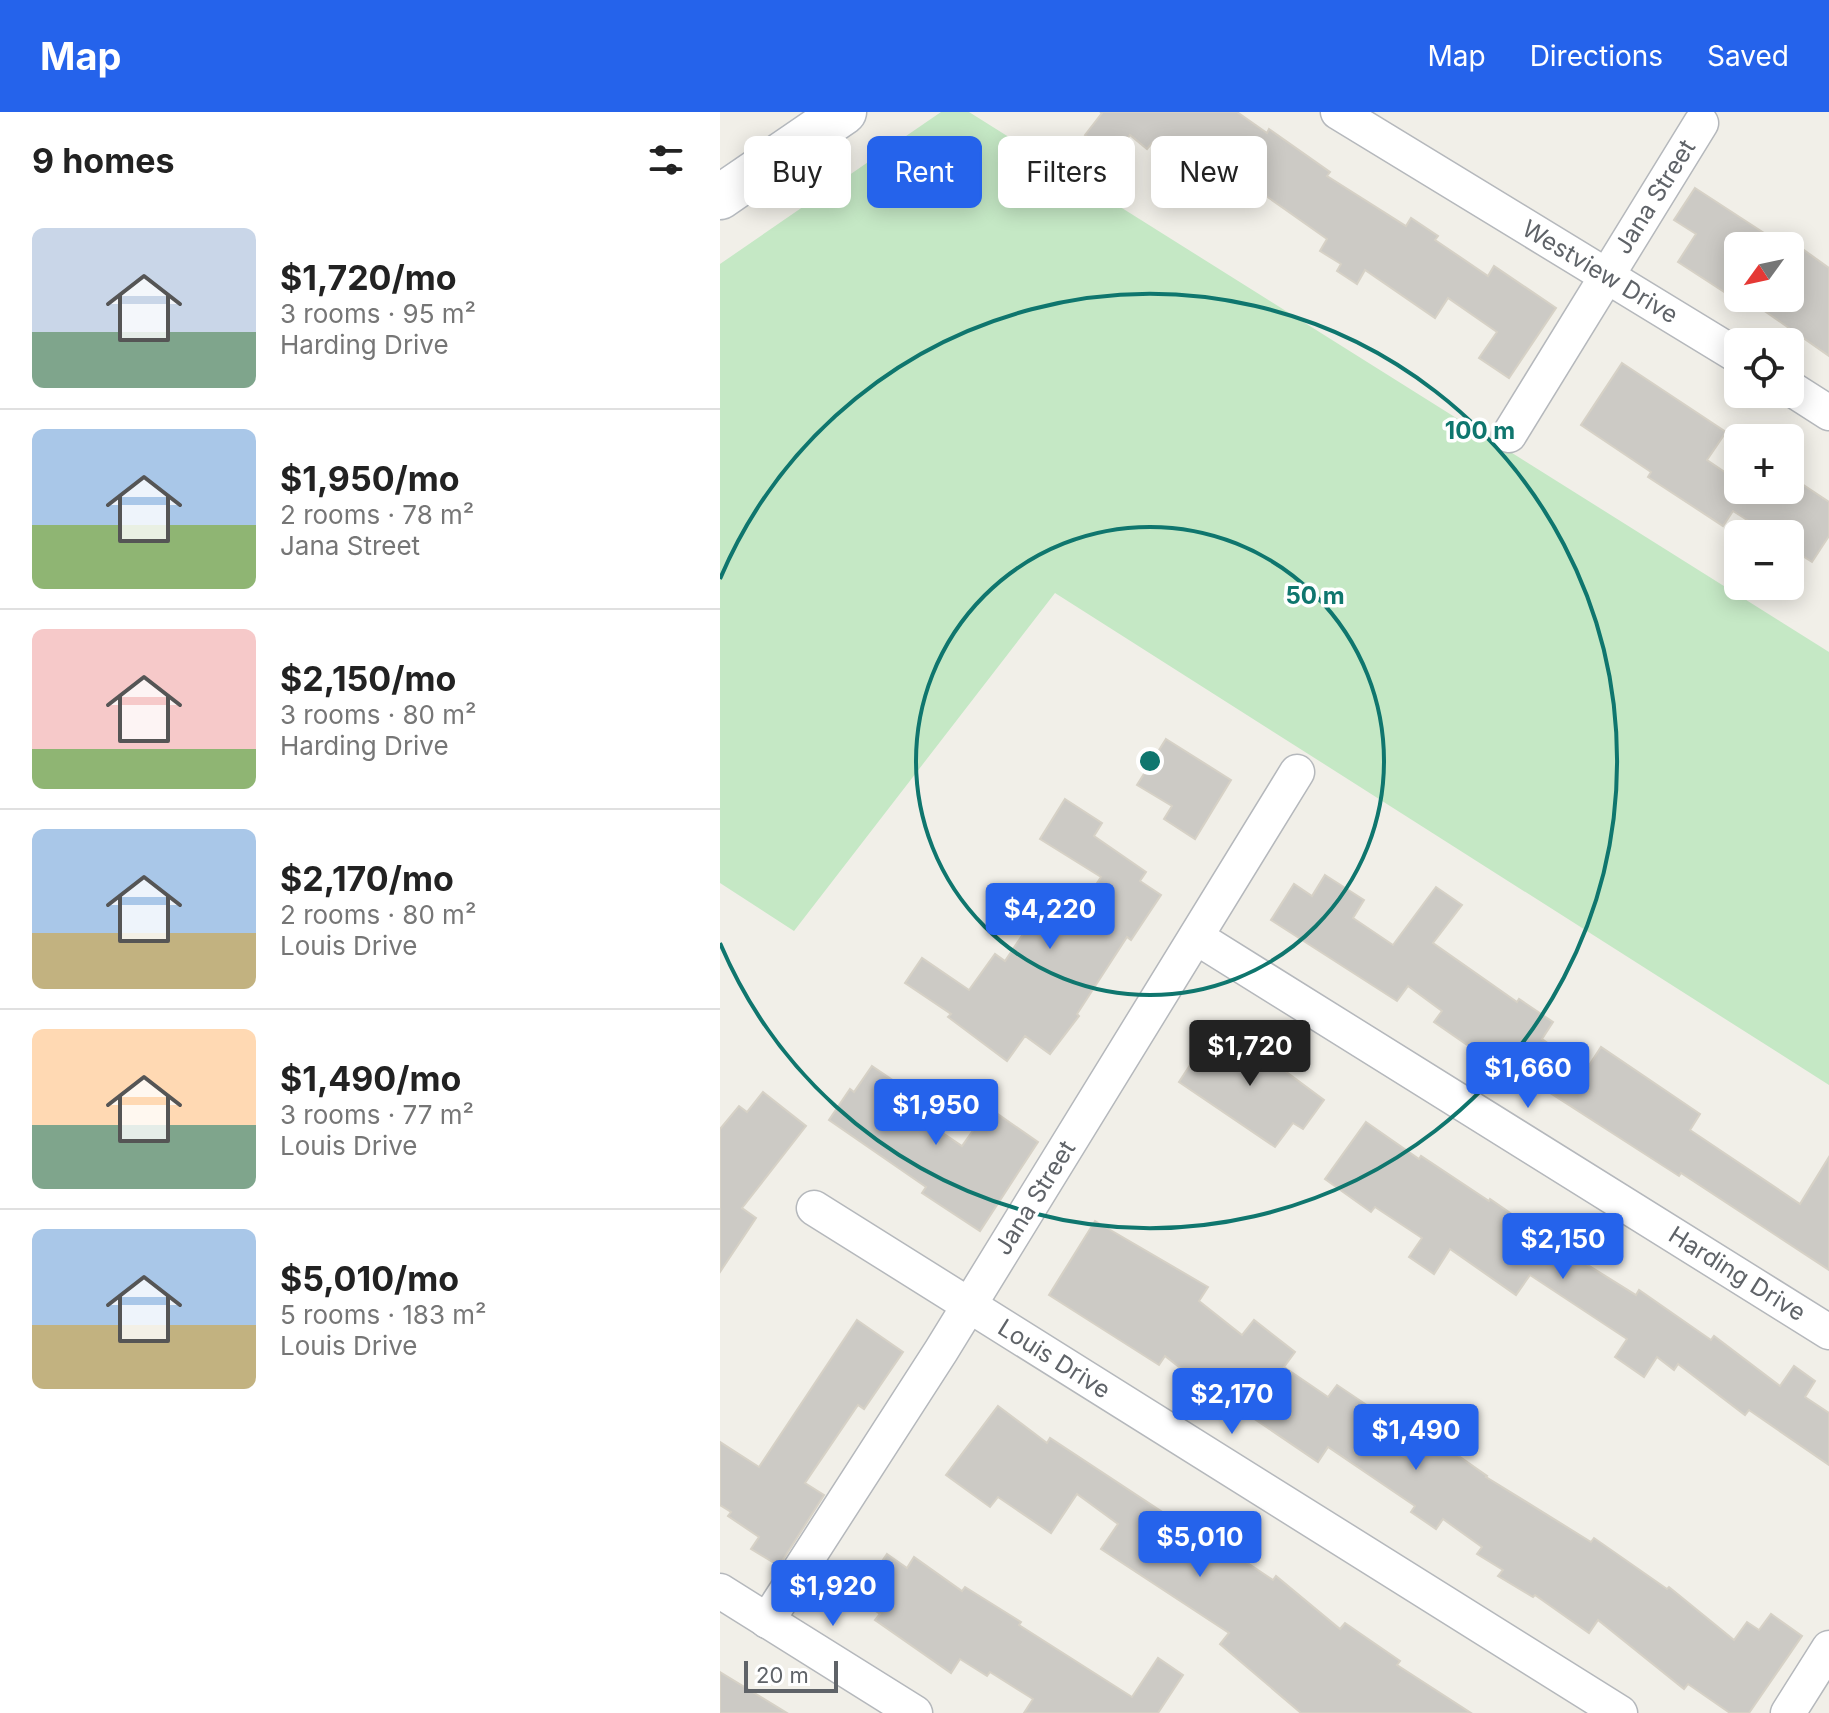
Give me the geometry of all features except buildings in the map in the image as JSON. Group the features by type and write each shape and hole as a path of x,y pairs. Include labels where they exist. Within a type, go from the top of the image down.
{"street":[{"path":"720,197 844,112"},
{"name":"Westview Drive","path":"1338,112 1724,347"},
{"name":"Jana Street","path":"1509,435 1701,123"},
{"path":"1804,397 1829,413"},
{"name":"Jana Street","path":"767,1621 969,1306 1297,772"},
{"name":"Harding Drive","path":"1196,937 1829,1332"},
{"name":"Louis Drive","path":"814,1208 1620,1713"},
{"path":"720,1591 915,1713"},
{"path":"1788,1713 1829,1648"}],"green space":[{"path":"941,112 969,112 1007,136 998,136 998,208 1122,208 1724,586 1724,600 1746,600 1829,652 1829,1085 1055,593 794,931 720,883 720,264 801,208 851,208 851,174 867,163 867,208 982,208 982,136 906,136"}]}
